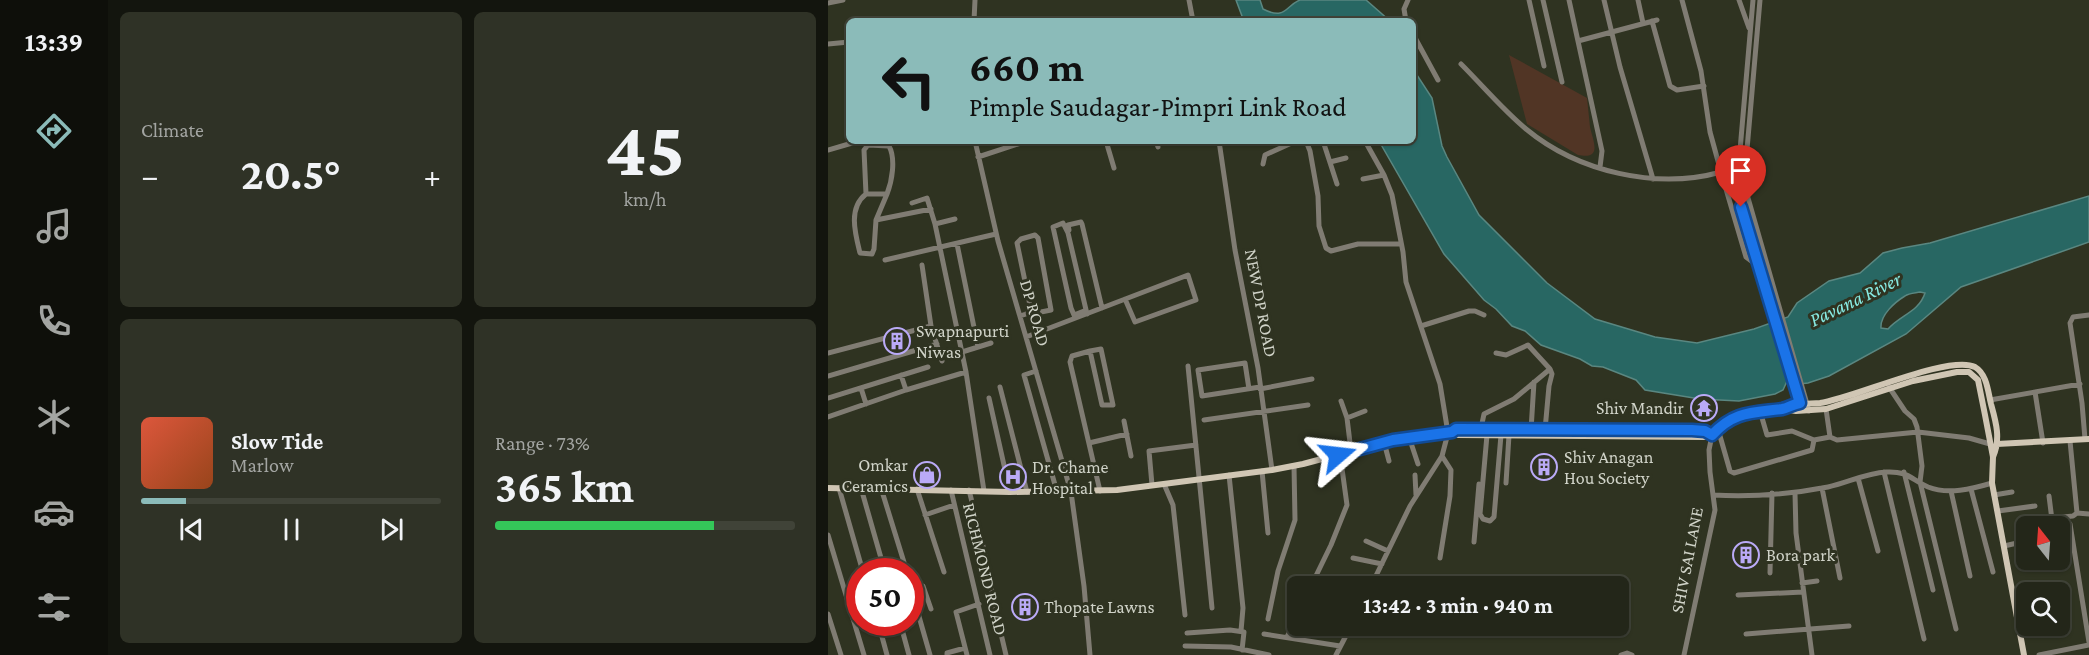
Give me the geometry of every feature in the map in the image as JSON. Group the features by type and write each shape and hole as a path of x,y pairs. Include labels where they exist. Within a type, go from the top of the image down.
{"main road":[{"path":"828,488 1010,492 1100,491 1272,470 1384,442 1450,432 1456,429 1505,435 1692,430 1705,431 1712,435 1737,416 1784,409 1809,411 1826,409 1912,375 1965,365 1981,372 1990,400 1996,420 1998,444 1993,457"},
{"path":"1784,409 1803,403 1821,403 1957,372 1965,371 1973,374 1979,383 1993,457 1992,483 2024,655"},
{"path":"1483,432 1545,430 1599,433"},
{"path":"1990,444 2087,439"}],"street":[{"path":"828,3 843,2 843,0"},
{"path":"974,18 975,0"},
{"path":"1188,0 1192,18"},
{"path":"1406,18 1404,9 1408,0"},
{"path":"1529,0 1544,66"},
{"path":"1543,0 1562,82"},
{"path":"1569,0 1602,151 1600,167"},
{"path":"1604,0 1620,67 1653,179"},
{"path":"1638,0 1643,23"},
{"path":"1682,0 1697,52 1710,132 1721,172 1746,257 1758,266"},
{"path":"1739,0 1750,31"},
{"path":"1753,0 1736,173 1738,194 1758,266 1772,298 1804,392 1801,411"},
{"path":"1760,0 1743,173 1746,194 1797,394 1809,411"},
{"path":"1578,41 1654,20 1670,86 1677,90 1704,86"},
{"path":"1750,31 1757,31"},
{"path":"1416,40 1438,80"},
{"path":"828,44 846,42"},
{"path":"1461,64 1527,129 1573,159 1626,175 1653,179 1703,177 1721,172"},
{"path":"828,150 849,144"},
{"path":"866,194 865,147 889,144 892,151 892,176 887,194 876,220 872,254 860,253 855,214 856,203 866,194 887,194"},
{"name":"DP ROAD","path":"975,144 996,234 1024,312 1026,337 1071,492 1084,586 1090,655"},
{"path":"977,155 1017,144"},
{"path":"1107,144 1114,168"},
{"name":"NEW DP ROAD","path":"1219,144 1235,250 1258,368 1272,470"},
{"path":"1263,164 1265,155 1289,144"},
{"path":"1307,144 1318,196 1319,226 1326,248 1331,251 1358,244 1401,244"},
{"path":"1324,144 1337,184"},
{"path":"1367,144 1392,195 1406,282 1440,384 1450,432 1442,456 1416,495 1376,576"},
{"path":"1330,162 1346,158"},
{"path":"1363,179 1384,175"},
{"path":"1728,195 1746,194"},
{"path":"912,203 927,198 935,224 966,372 984,491"},
{"path":"876,220 931,209"},
{"path":"935,224 955,219"},
{"path":"1088,312 1068,225 1081,222 1082,224 1102,307"},
{"path":"1062,223 1068,233 1088,312 1074,315 1071,308 1053,227 1062,223"},
{"path":"885,260 996,234"},
{"path":"1035,235 1038,238 1051,308 1050,311 1024,312 1017,243 1021,239 1035,235"},
{"path":"957,244 978,347"},
{"path":"921,265 931,326 942,361"},
{"path":"1026,337 1088,312 1188,275 1196,300 1135,322 1125,299"},
{"path":"1421,326 1469,311 1484,315"},
{"path":"2087,439 2070,323 2073,317 2089,315"},
{"path":"828,353 931,326"},
{"path":"828,376 937,344"},
{"path":"962,351 991,344"},
{"path":"1496,353 1506,355 1528,345 1550,369 1552,374 1545,430"},
{"path":"1090,351 1102,405 1113,405 1101,348 1090,351 1070,358 1100,491"},
{"path":"1249,389 1245,363 1198,370 1202,396 1260,388 1312,379"},
{"path":"1188,366 1212,608"},
{"path":"828,398 928,367"},
{"path":"1246,370 1258,368"},
{"path":"1505,435 1494,517 1490,520 1483,519 1480,514 1484,414 1514,399 1550,369"},
{"path":"1036,371 1024,375 1057,492"},
{"path":"828,417 966,372"},
{"path":"901,375 906,390"},
{"path":"1531,430 1534,382"},
{"path":"1990,400 2080,384"},
{"path":"1889,386 1914,419 1918,432 1922,465 1920,482 1956,629"},
{"path":"1000,387 1027,492"},
{"path":"861,388 866,404"},
{"path":"2035,392 2043,442"},
{"path":"989,398 1010,492"},
{"path":"1341,401 1347,418 1351,451"},
{"path":"1204,420 1308,405"},
{"path":"1826,409 1830,438"},
{"path":"1347,418 1365,411"},
{"path":"1760,411 1767,435 1792,431 1814,441 1918,432 1969,438 1990,444"},
{"path":"1124,421 1131,456"},
{"path":"1718,429 1730,471 1734,473 1812,450 1814,441"},
{"path":"1474,542 1483,432"},
{"path":"1089,443 1127,434"},
{"path":"1505,435 1506,483"},
{"name":"SHIV SAI LANE","path":"1684,655 1715,510 1709,450 1712,435"},
{"path":"1409,437 1418,464"},
{"path":"2070,441 2077,513"},
{"path":"1384,442 1389,460"},
{"path":"1152,485 1149,451 1196,445"},
{"path":"1316,576 1348,502 1340,454"},
{"path":"1440,558 1450,496 1451,470 1442,456"},
{"path":"1268,619 1278,571 1295,520 1294,466"},
{"path":"1262,471 1268,533"},
{"path":"1713,495 1743,497 1795,493 1884,472 1904,472 1929,487 1951,491 1971,489 1992,483"},
{"path":"1884,472 1924,639"},
{"path":"1904,472 1933,590"},
{"path":"1415,475 1416,495"},
{"path":"1229,476 1243,608 1241,632"},
{"path":"1858,478 1878,551"},
{"path":"1164,484 1173,505 1185,615"},
{"path":"839,488 859,558"},
{"path":"861,488 881,558"},
{"path":"881,488 902,558"},
{"path":"1822,488 1840,578"},
{"path":"917,489 944,572"},
{"path":"1971,489 1993,572"},
{"name":"RICHMOND ROAD","path":"951,490 990,655"},
{"path":"969,490 987,562 1006,655"},
{"path":"1951,491 1970,576"},
{"path":"1994,495 2012,492"},
{"path":"1770,573 1772,493"},
{"path":"1795,493 1796,533 1812,655"},
{"path":"2049,496 2052,516"},
{"path":"925,515 954,505"},
{"path":"1998,512 2034,506"},
{"path":"2070,517 2077,513 2089,514"},
{"path":"2039,655 2089,644 2070,524"},
{"path":"828,535 864,655"},
{"path":"1366,541 1388,551"},
{"path":"2004,546 2016,543"},
{"path":"1353,558 1382,564"},
{"path":"1802,583 1817,581"},
{"path":"924,588 931,609"},
{"path":"1738,595 1803,592"},
{"path":"967,655 956,612 979,604"},
{"path":"828,614 841,655"},
{"path":"1746,634 1849,626"},
{"path":"1187,633 1230,630 1244,632 1242,650"},
{"path":"924,633 930,655"},
{"path":"1264,634 1340,646"},
{"path":"882,636 887,655"},
{"path":"904,636 909,655"},
{"path":"1336,655 1346,636"},
{"path":"1185,645 1231,647 1269,655"},
{"path":"947,655 947,653 965,648"},
{"path":"1621,655 1628,653 1632,655"}],"shaded area":[{"path":"1509,55 1587,98 1594,143 1594,152 1591,155 1578,155 1527,124"}],"water":[{"path":"1236,0 1260,0 1263,9 1281,13 1300,0 1366,0 1387,18 1244,18"},
{"name":"Pavana River","path":"1416,74 1432,98 1442,146 1479,215 1547,283 1595,319 1655,337 1697,343 1754,329 1788,317 1797,303 1829,281 1860,273 1883,253 1930,243 2089,196 2089,242 1961,287 1906,334 1829,376 1800,384 1797,380 1788,379 1783,390 1775,394 1739,401 1700,399 1645,390 1636,380 1603,367 1592,366 1580,359 1541,345 1525,331 1512,326 1484,300 1444,254 1381,144 1416,144","holes":["1925,293 1914,309 1888,329 1881,328 1883,318 1889,309 1908,294"]}],"place":[{"name":"Swapnapurti Niwas","path":"897,341"},
{"name":"Shiv Mandir","path":"1704,408"},
{"name":"Shiv Anagan Hou Society","path":"1544,467"},
{"name":"Omkar Ceramics","path":"927,475"},
{"name":"Dr. Chame Hospital","path":"1013,477"},
{"name":"Bora park","path":"1746,555"},
{"name":"Thopate Lawns","path":"1025,607"}],"route":[{"path":"1338,455 1393,440 1452,432 1456,429 1692,430 1705,431 1712,435 1729,419 1745,413 1784,409 1800,403 1741,207"}]}
